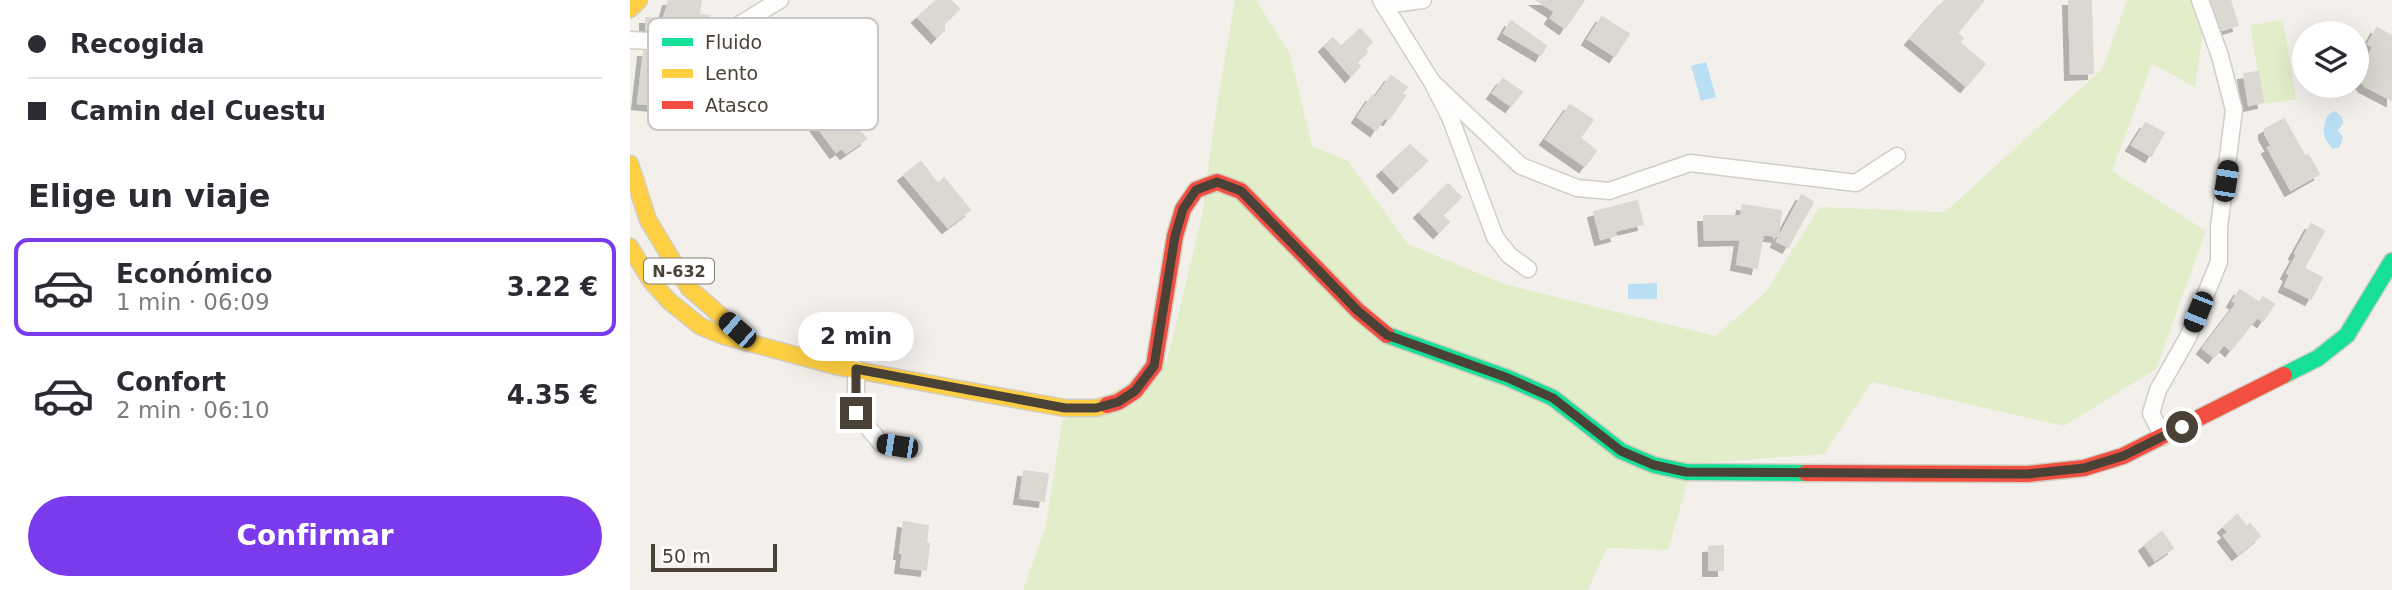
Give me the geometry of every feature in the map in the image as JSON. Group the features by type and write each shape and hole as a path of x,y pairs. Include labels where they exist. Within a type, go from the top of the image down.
{"main road":[{"path":"630,9 639,0"},
{"name":"N-632","path":"631,175 648,220 689,288 753,344"},
{"name":"N-632","path":"630,247 646,275 676,309 718,336 813,361 1065,408 1096,408 1118,402 1135,391 1154,366 1175,236 1183,209 1196,190 1217,182 1241,191 1358,311 1387,335 1508,378 1553,398 1621,451 1654,465 1686,472 2028,474 2084,468 2123,456 2163,437 2334,348 2347,335 2392,261"},
{"path":"630,229 642,235 689,288"},
{"path":"630,265 646,275"}],"street":[{"path":"750,18 780,0"},
{"path":"1423,0 1383,2 1450,117 1495,237 1509,255 1528,269"},
{"path":"2163,437 2151,413 2158,390 2188,337 2219,262 2219,227 2234,110 2220,56 2200,0"},
{"path":"630,40 648,41"},
{"path":"1432,82 1521,166 1577,188 1609,191 1690,163 1856,183 1897,156"},
{"path":"856,369 856,413 881,443 913,448"}],"green space":[{"path":"1235,0 1256,0 1290,54 1312,146 1348,161 1408,244 1504,284 1715,336 1765,293 1820,207 1945,212 2103,68 2127,0 2191,0 2207,5 2195,87 2152,64 2112,171 2206,231 2156,369 2064,426 1872,382 1824,454 1693,464 1668,550 1607,548 1588,590 1023,590 1046,525 1062,421 1167,361 1202,216 1214,123"},
{"path":"2283,20 2292,75 2292,98 2296,99 2263,104 2250,25"}],"water":[{"path":"1706,62 1716,97 1701,101 1691,66"},
{"path":"2335,111 2342,117 2343,123 2338,131 2343,136 2340,147 2333,149 2325,137 2324,124 2328,115"},
{"path":"1657,283 1657,299 1628,299 1628,284"}],"building":[{"path":"669,0 701,0 699,15 709,18 664,18"},
{"path":"937,0 950,0 959,9 944,23 944,30 937,37 918,17"},
{"path":"1537,0 1584,0 1565,28 1551,18 1555,12"},
{"path":"1945,0 1984,0 1957,33 1963,38 1959,42 1985,64 1966,86 1911,39"},
{"path":"2069,0 2091,0 2093,73 2071,74"},
{"path":"2211,0 2230,0 2238,25 2222,30"},
{"path":"1602,17 1629,34 1615,56 1588,39"},
{"path":"1511,21 1546,46 1541,55 1504,33"},
{"path":"2377,28 2392,36 2392,100 2369,88 2369,56 2373,47 2369,42"},
{"path":"1360,29 1372,42 1356,63 1360,66 1351,76 1325,46 1333,38 1341,47"},
{"path":"644,51 648,51 648,104 638,103"},
{"path":"2258,72 2263,102 2249,105 2244,74"},
{"path":"1391,76 1407,87 1401,94 1405,96 1389,119 1384,118 1376,130 1358,117 1372,96 1375,98"},
{"path":"1503,79 1522,92 1511,106 1493,93"},
{"path":"1570,105 1593,120 1580,138 1596,151 1585,166 1546,139"},
{"path":"2284,119 2305,157 2308,155 2319,174 2291,190 2268,148 2272,146 2265,134 2265,129"},
{"path":"2146,123 2164,133 2151,156 2132,145"},
{"path":"820,130 859,130 866,139 846,153 842,148 836,152"},
{"path":"1410,145 1427,161 1399,187 1383,170"},
{"path":"921,162 938,184 944,178 970,210 948,227 904,175"},
{"path":"1448,184 1461,197 1442,215 1449,222 1439,232 1420,212"},
{"path":"1802,195 1813,202 1788,247 1777,241"},
{"path":"1637,201 1643,224 1614,231 1616,235 1601,239 1594,212"},
{"path":"1743,205 1781,211 1778,236 1763,234 1757,268 1737,264 1741,239 1705,240 1704,216 1741,216"},
{"path":"2311,224 2324,231 2304,268 2322,278 2311,299 2285,286 2290,275 2287,273 2297,255 2295,253"},
{"path":"2240,290 2260,303 2263,297 2274,304 2263,321 2257,317 2231,350 2224,344 2214,357 2203,348 2237,303 2233,301"},
{"path":"1024,471 1048,474 1044,501 1020,498"},
{"path":"2237,515 2247,527 2250,524 2260,536 2238,554 2224,536 2229,532 2224,527"},
{"path":"904,522 928,526 926,570 901,567"},
{"path":"2162,532 2173,548 2155,560 2145,545"},
{"path":"1723,546 1723,570 1709,570 1709,547"}],"traffic: fast":[{"path":"2284,375 2318,358 2347,335 2392,261"},
{"path":"1387,335 1508,378 1553,398 1621,451 1654,465 1686,472 1806,473"}],"traffic: slow":[{"path":"630,9 639,0"},
{"path":"630,164 648,220 689,288 745,337"},
{"path":"630,247 651,281 669,301 700,326 724,336 840,367 953,388 1065,408 1096,408 1107,405"}],"traffic: jam":[{"path":"1107,405 1118,402 1135,391 1154,366 1175,236 1183,209 1196,190 1217,182 1241,191 1358,311 1387,335"},
{"path":"1806,473 2028,474 2084,468 2123,456 2284,375"}],"route":[{"path":"856,413 856,369 1065,408 1096,408 1118,402 1135,391 1154,366 1175,236 1183,209 1196,190 1217,182 1241,191 1358,311 1387,335 1508,378 1553,398 1621,451 1654,465 1686,472 2028,474 2084,468 2123,456 2182,427"}]}
